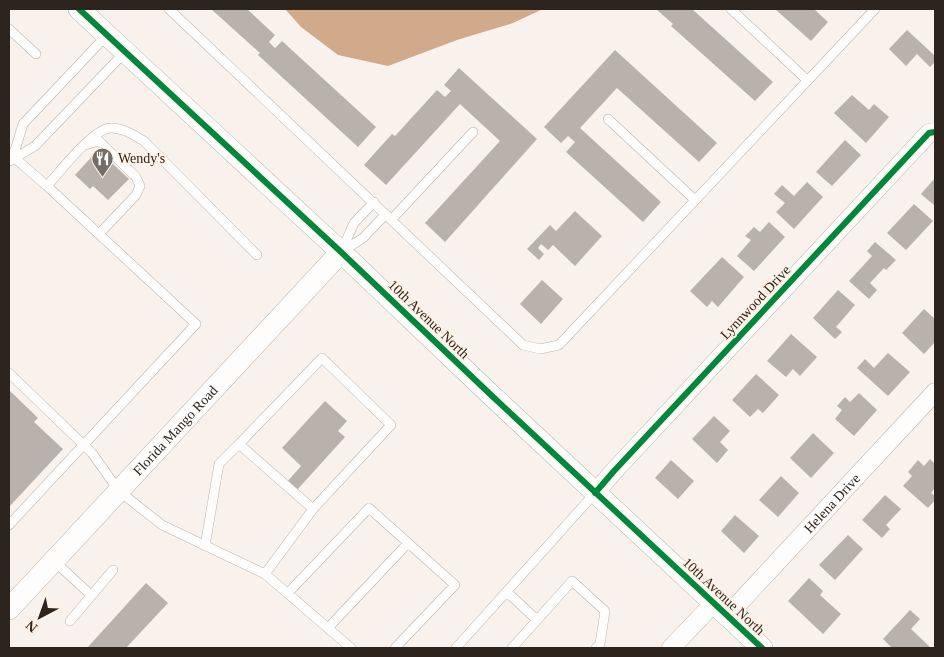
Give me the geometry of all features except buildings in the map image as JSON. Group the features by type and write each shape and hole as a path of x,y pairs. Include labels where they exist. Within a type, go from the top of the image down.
{"street":[{"name":"10th Avenue North","path":"79,9 341,252 595,493 762,648"},
{"name":"Lynnwood Drive","path":"595,493 929,133 935,132"},
{"name":"Florida Mango Road","path":"10,604 54,561 341,252"},
{"name":"Helena Drive","path":"671,648 720,610 935,392"}],"lane":[{"path":"169,9 523,345 540,349 559,345 875,9"},
{"path":"731,9 808,80"},
{"path":"9,29 36,54"},
{"path":"10,157 23,124 106,35"},
{"path":"10,157 35,146 125,52"},
{"path":"608,119 695,200"},
{"path":"47,186 93,135 109,128 126,130 144,141 257,255"},
{"path":"341,252 363,238 389,217 473,132"},
{"path":"47,186 86,144 99,141 136,177 140,186 136,195 99,234"},
{"path":"9,525 196,324 47,186 10,157"},
{"path":"341,252 354,223 374,202"},
{"path":"205,546 219,464 322,358 391,425 313,509 265,574"},
{"path":"9,373 92,452 119,491 162,525 265,574 351,648"},
{"path":"239,444 313,509"},
{"path":"456,648 595,493"},
{"path":"288,593 369,508 455,585 395,648"},
{"path":"328,628 408,543"},
{"path":"54,561 91,595"},
{"path":"70,621 113,570"},
{"path":"512,648 572,582 605,611 600,644 596,648"},
{"path":"506,592 537,620"}],"shaded area":[{"path":"285,9 543,9 513,23 457,40 388,66 338,55 301,27"}],"cycle path":[{"path":"79,9 341,252 762,648"},
{"path":"595,493 929,133 935,132"}],"place":[{"name":"Wendy's","path":"102,177"}]}
